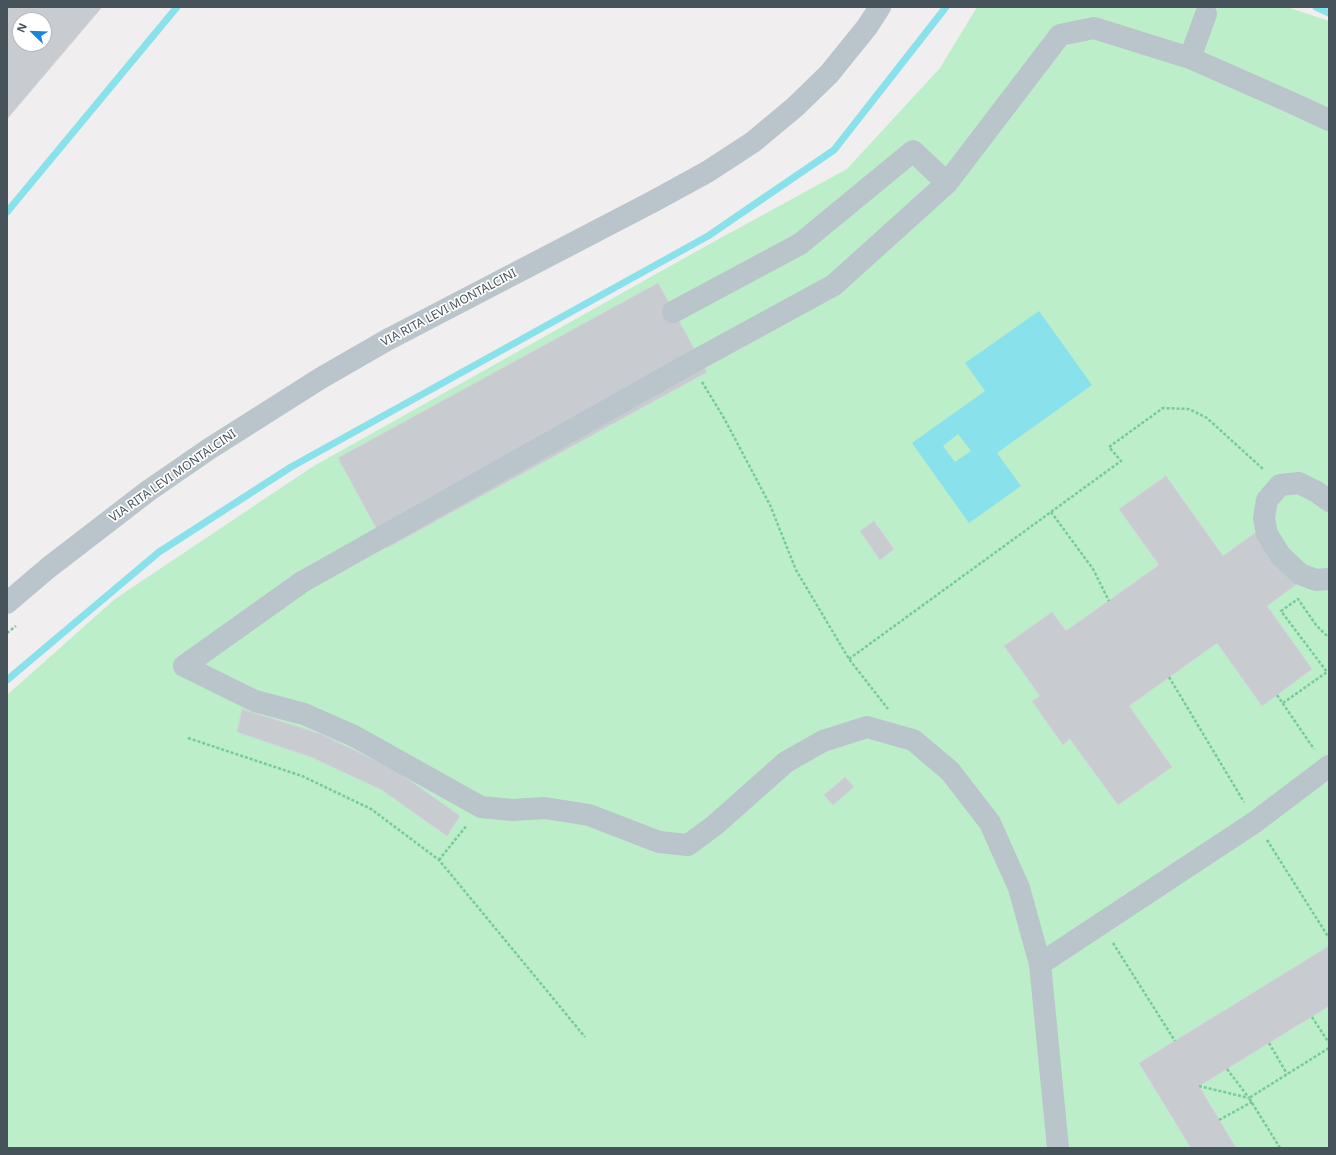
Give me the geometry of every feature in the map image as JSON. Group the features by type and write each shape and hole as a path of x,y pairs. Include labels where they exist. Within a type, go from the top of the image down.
{"street":[{"name":"VIA RITA LEVI MONTALCINI","path":"7,603 48,568 148,491 209,448 321,378 387,340 707,172 752,142 795,107 829,74 867,27 880,7"},
{"path":"1190,58 1206,14"},
{"path":"1058,1148 1040,964 1019,888 990,823 950,771 913,740 867,728 823,741 786,762 715,825 688,845 659,842 589,815 544,808 512,810 481,807 354,736 304,714 256,701 184,666 302,582 691,363 834,285 947,184 1060,35 1094,28 1190,58 1329,120"},
{"path":"673,312 800,244 913,151 947,184"},
{"path":"1329,501 1317,492 1299,483 1280,485 1267,500 1264,518 1267,534 1280,555 1300,574 1316,580 1329,579"},
{"path":"1040,964 1255,822 1328,766"}],"path":[{"path":"691,363 724,418 770,505 796,570 849,658 890,711"},
{"path":"849,658 1121,461 1109,447 1163,408 1189,409 1208,418 1280,485"},
{"path":"1051,512 1092,569 1109,601"},
{"path":"1283,703 1327,672 1281,611 1298,599 1316,625 1329,638"},
{"path":"1169,677 1255,822 1329,938"},
{"path":"1277,695 1328,766"},
{"path":"188,738 302,776 371,809 439,860 585,1037"},
{"path":"439,860 481,807"},
{"path":"1101,924 1175,1041"},
{"path":"1312,1017 1329,1043"},
{"path":"1269,1043 1288,1074"},
{"path":"1199,1086 1249,1098 1329,1048"},
{"path":"1227,1069 1252,1102 1280,1148"},
{"path":"1219,1120 1252,1102"}],"green space":[{"path":"977,7 1287,7 1329,21 1329,1148 7,1148 7,695 115,599 312,467 706,246 847,169 940,68"}],"water":[{"path":"1039,311 1092,385 997,453 1021,486 969,523 912,443 985,391 965,363","holes":["958,434 971,451 955,462 943,446"]}],"building":[{"path":"7,7 102,7 7,119"},
{"path":"658,283 707,372 387,548 338,458"},
{"path":"1166,476 1223,556 1259,530 1297,584 1267,606 1312,669 1262,706 1217,643 1129,706 1172,767 1118,805 1070,739 1063,745 1032,701 1040,696 1004,646 1052,612 1066,631 1159,565 1119,509"},
{"path":"874,521 894,549 880,560 860,531"},
{"path":"242,709 321,734 395,770 460,816 447,836 382,790 311,757 237,732"},
{"path":"845,777 854,787 833,805 824,795"},
{"path":"1329,946 1329,1006 1199,1086 1236,1148 1191,1148 1139,1063"}],"waterway":[{"path":"7,212 177,7"},
{"path":"7,680 159,552 291,467 708,236 834,150 946,7"},
{"path":"1316,7 1329,13"}]}
